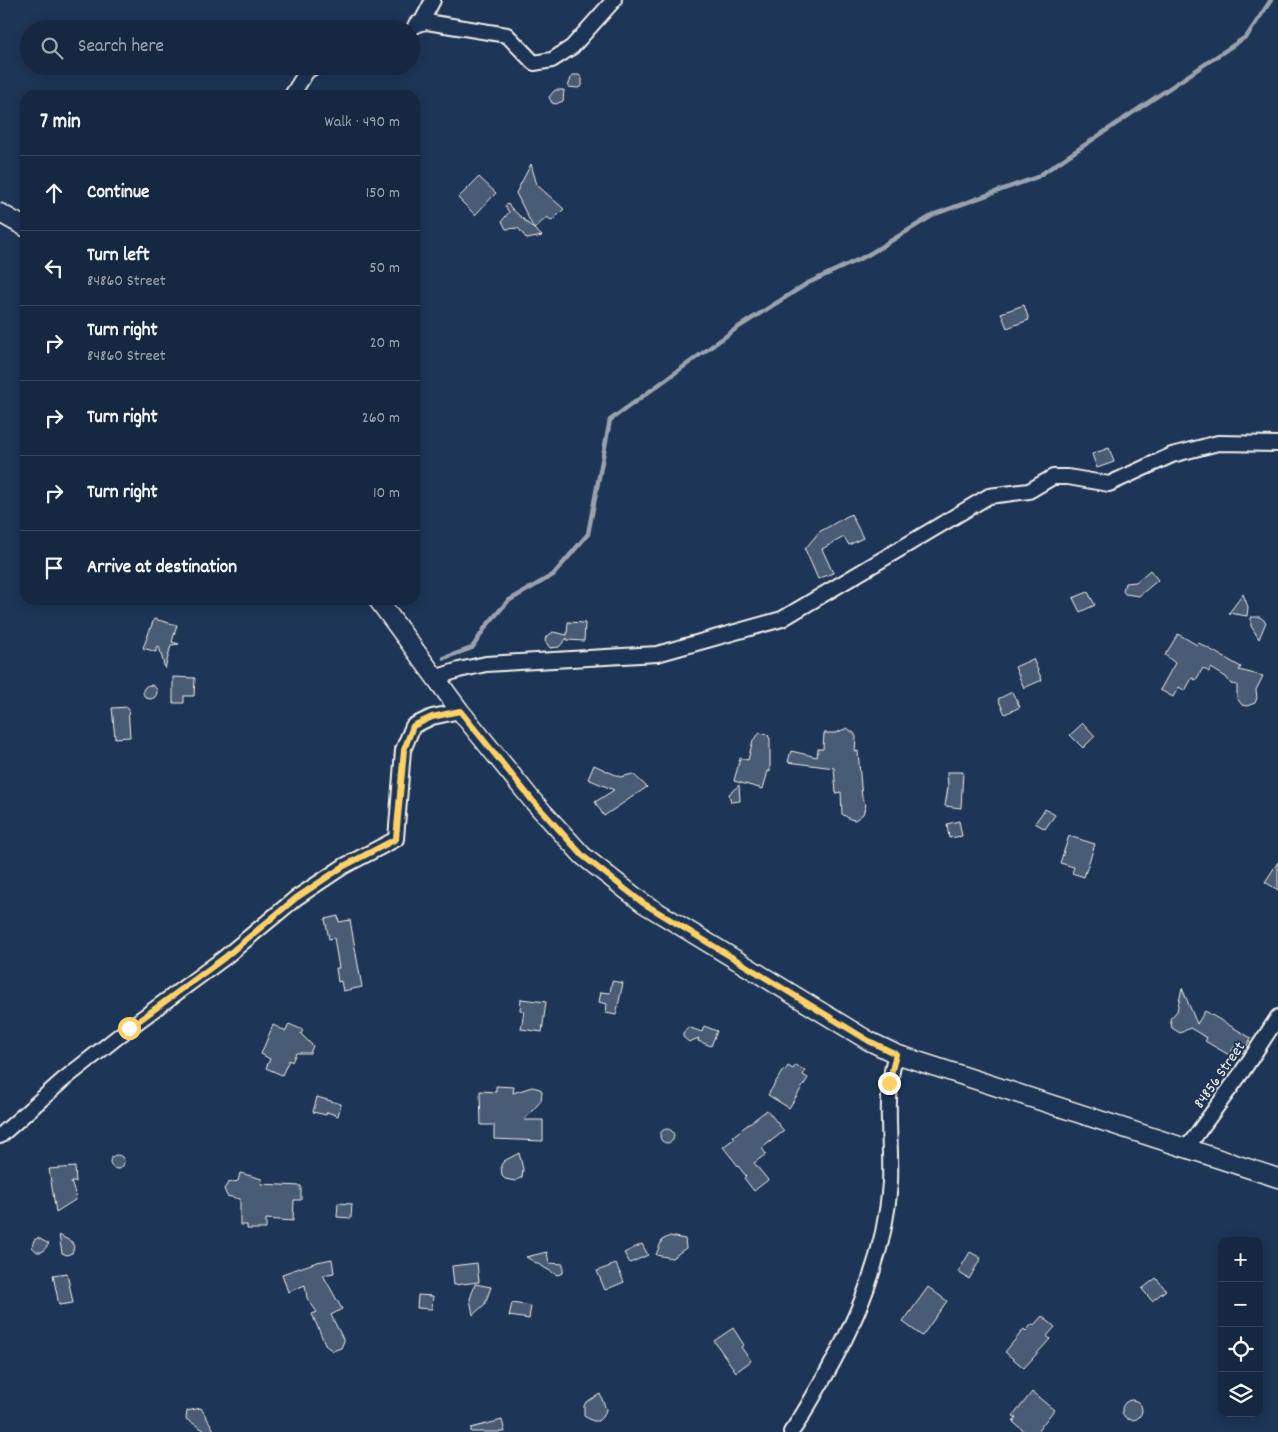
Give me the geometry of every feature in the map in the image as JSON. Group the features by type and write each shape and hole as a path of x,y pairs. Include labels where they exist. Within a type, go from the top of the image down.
{"street":[{"path":"420,22 433,0"},
{"path":"420,25 428,22 507,35 534,63 552,60 572,47 614,0"},
{"path":"295,90 304,75"},
{"path":"0,214 20,224"},
{"path":"435,678 486,664 657,654 782,619 989,496 1029,491 1053,477 1068,477 1109,484 1172,455 1218,443 1278,444"},
{"path":"382,605 460,711 532,800 583,856 643,903 869,1041 896,1054 1278,1178"},
{"path":"0,1136 63,1080 129,1028 224,958 296,898 344,866 396,839 404,750 413,726 432,717 460,711"},
{"name":"84856 Street","path":"1186,1149 1242,1072 1278,1017"},
{"path":"792,1432 842,1348 876,1265 887,1212 890,1180 889,1083 896,1054"}],"building":[{"path":"572,75 579,75 582,78 582,86 578,88 568,87"},
{"path":"555,90 564,90 563,101 556,104 552,103 549,97"},
{"path":"531,164 537,185 564,209 552,221 547,217 534,229 516,193"},
{"path":"479,177 496,193 475,215 458,198"},
{"path":"508,204 542,236 527,239 518,228 506,229 502,221 509,212 505,206"},
{"path":"1024,305 1029,320 1007,328 1001,313"},
{"path":"1109,448 1114,462 1097,468 1092,454"},
{"path":"851,514 863,538 849,545 844,537 822,549 833,573 818,579 805,549 819,532"},
{"path":"1150,570 1158,580 1139,596 1125,594 1123,591 1125,583 1136,582"},
{"path":"1088,592 1095,605 1080,612 1073,598"},
{"path":"1243,594 1248,607 1247,616 1229,613"},
{"path":"1251,617 1260,617 1266,622 1259,639 1251,626"},
{"path":"154,619 177,625 172,642 179,644 171,645 165,669 159,646 156,647 156,652 143,648"},
{"path":"568,622 585,623 584,641 567,640 567,638 559,647 550,648 545,641 546,637 553,632 567,635"},
{"path":"1178,634 1197,645 1199,643 1241,667 1239,670 1263,676 1256,690 1257,698 1255,703 1247,706 1242,705 1237,698 1237,685 1231,684 1226,677 1211,668 1209,672 1203,668 1196,680 1192,678 1185,691 1179,687 1173,697 1160,690 1175,663 1165,655"},
{"path":"1033,659 1042,680 1024,688 1015,667"},
{"path":"173,677 195,678 194,696 184,696 184,703 173,703"},
{"path":"147,685 153,685 157,692 153,699 147,699 143,695 143,689"},
{"path":"1012,692 1020,707 1005,714 998,699"},
{"path":"128,707 130,737 115,738 112,708"},
{"path":"1083,723 1095,736 1083,748 1070,735"},
{"path":"847,728 856,737 855,752 858,751 862,798 866,805 863,814 855,820 842,814 841,792 836,793 834,768 788,762 791,751 817,757 818,749 823,749 824,733 836,733"},
{"path":"760,733 768,735 770,739 770,772 768,771 763,789 734,781 740,758 748,760 753,740"},
{"path":"594,765 620,777 633,774 647,787 604,816 595,802 614,790 588,779"},
{"path":"947,772 963,772 961,808 945,806 948,787"},
{"path":"739,785 740,801 731,802 729,794"},
{"path":"1045,809 1055,815 1045,829 1035,823"},
{"path":"959,821 962,836 949,838 947,824"},
{"path":"1069,836 1095,844 1084,877 1072,873 1074,867 1060,863"},
{"path":"1278,862 1278,890 1265,882"},
{"path":"338,916 339,922 350,920 362,987 343,991 341,981 338,982 336,968 339,968 334,938 329,939 325,919"},
{"path":"612,981 623,983 616,1015 606,1013 607,1004 599,1002 601,992 610,993"},
{"path":"1182,988 1197,1024 1205,1011 1251,1038 1243,1053 1234,1047 1229,1055 1205,1041 1207,1038 1190,1028 1180,1033 1172,1028 1170,1019 1177,1011"},
{"path":"521,999 546,1002 542,1032 521,1029 524,1011 520,1010"},
{"path":"289,1024 303,1030 301,1034 313,1046 310,1053 296,1053 292,1062 289,1060 282,1075 266,1068 270,1059 261,1054 273,1025 286,1031"},
{"path":"704,1026 717,1031 711,1046 698,1041 699,1038 689,1042 683,1037 683,1033 688,1027 702,1032"},
{"path":"796,1065 805,1071 803,1075 808,1078 789,1108 768,1095 783,1070 785,1071 788,1066 793,1069"},
{"path":"496,1086 514,1087 513,1093 532,1087 540,1089 542,1092 541,1101 524,1120 543,1120 543,1141 494,1139 494,1125 481,1125 480,1091 496,1092"},
{"path":"317,1097 341,1104 338,1116 327,1112 326,1115 313,1112"},
{"path":"767,1110 784,1131 762,1148 766,1154 754,1163 768,1180 754,1191 744,1178 746,1176 723,1147 735,1138 733,1136"},
{"path":"664,1129 670,1129 674,1136 670,1143 664,1143 660,1139 660,1133"},
{"path":"519,1153 523,1169 522,1177 515,1181 505,1179 502,1176 501,1165 504,1161"},
{"path":"114,1155 120,1155 124,1162 120,1169 114,1169 110,1165 110,1159"},
{"path":"75,1167 76,1182 71,1182 76,1196 75,1200 56,1212 49,1169"},
{"path":"240,1173 262,1179 261,1184 301,1186 301,1200 294,1200 293,1221 266,1219 266,1229 247,1229 247,1225 240,1225 240,1199 227,1196 224,1189 228,1183 238,1181"},
{"path":"338,1203 352,1204 351,1218 337,1217"},
{"path":"59,1235 72,1242 74,1247 72,1253 67,1255 62,1253"},
{"path":"670,1236 685,1239 686,1248 672,1258 656,1255 662,1240"},
{"path":"38,1238 49,1244 42,1252 37,1252 32,1247 34,1240"},
{"path":"642,1244 648,1255 630,1263 624,1253"},
{"path":"547,1252 549,1263 563,1264 563,1273 557,1275 526,1257"},
{"path":"970,1252 981,1258 969,1279 958,1272"},
{"path":"332,1259 334,1273 323,1275 342,1309 331,1315 344,1341 341,1348 333,1351 326,1346 312,1314 317,1312 307,1298 305,1285 288,1292 282,1274"},
{"path":"477,1263 479,1282 454,1285 452,1266"},
{"path":"616,1264 624,1282 605,1290 597,1271"},
{"path":"67,1273 73,1303 59,1305 53,1275"},
{"path":"1156,1278 1166,1290 1152,1301 1142,1289"},
{"path":"475,1284 491,1287 485,1304 473,1315 470,1299"},
{"path":"928,1287 947,1301 922,1336 903,1322"},
{"path":"418,1295 433,1296 432,1309 417,1308"},
{"path":"512,1303 531,1306 529,1319 509,1316"},
{"path":"1042,1316 1055,1327 1047,1336 1050,1339 1024,1368 1005,1352 1024,1329 1026,1331"},
{"path":"733,1328 744,1345 741,1347 751,1361 736,1372 714,1341"},
{"path":"1032,1392 1054,1410 1037,1432 1025,1432 1013,1422 1016,1418 1013,1416"},
{"path":"600,1394 606,1409 605,1414 598,1421 593,1421 584,1416 584,1406 586,1402"},
{"path":"1132,1400 1139,1403 1142,1410 1139,1417 1132,1420 1125,1417 1122,1410 1125,1403"},
{"path":"201,1408 215,1432 207,1432 186,1419 187,1411"},
{"path":"502,1420 505,1432 471,1432 471,1428"}],"waterway":[{"path":"444,658 472,648 487,625 508,601 553,575 588,534 610,420 737,328 808,283 866,256 935,214 1037,177 1247,36 1271,0"}],"route":[{"path":"129,1028 224,958 296,898 344,866 396,839 404,750 413,726 432,717 460,711 532,800 583,856 643,903 869,1041 896,1054 889,1083"}]}
